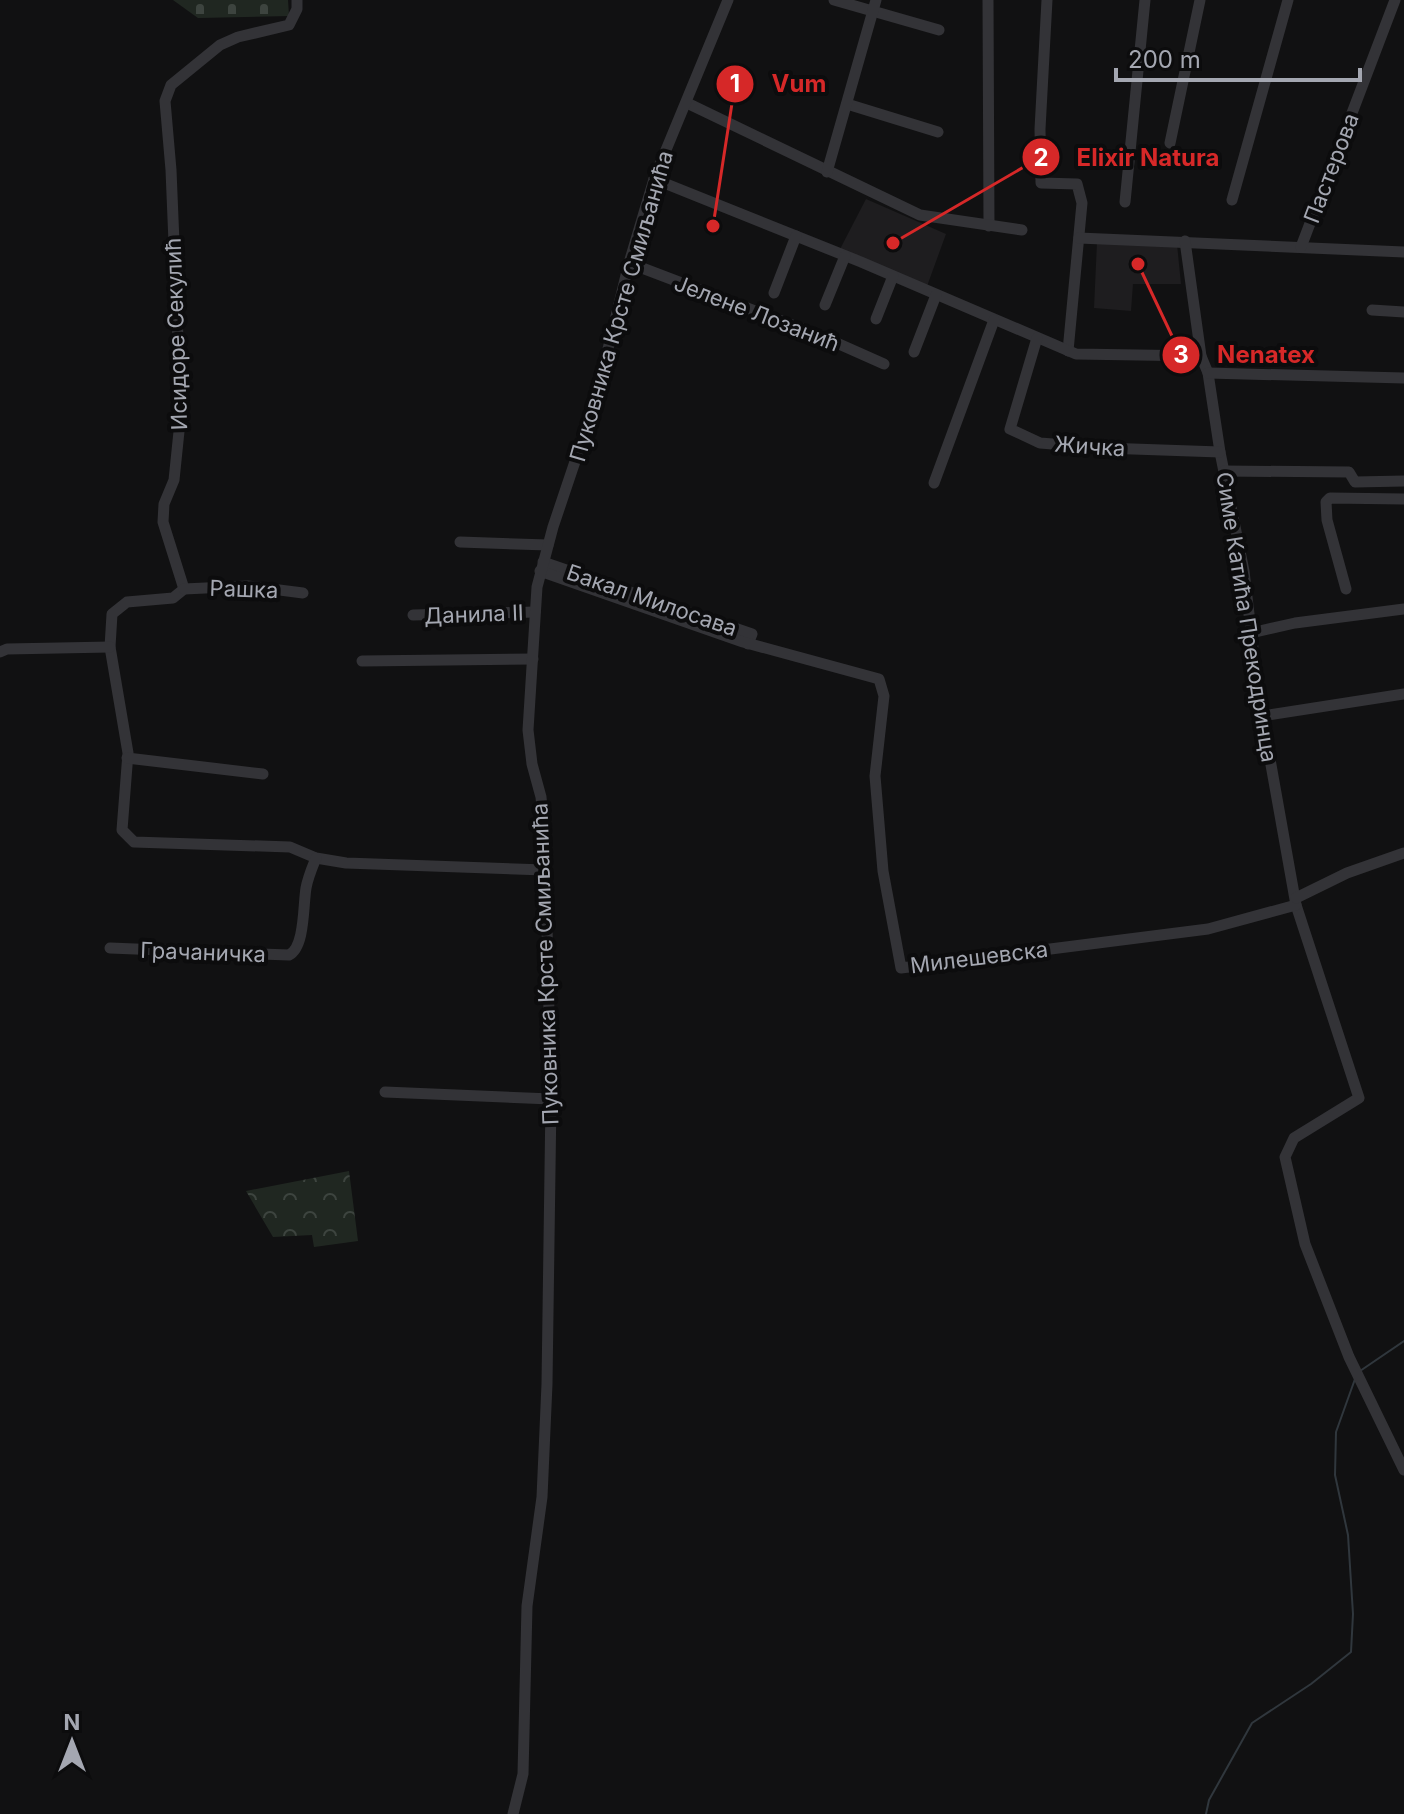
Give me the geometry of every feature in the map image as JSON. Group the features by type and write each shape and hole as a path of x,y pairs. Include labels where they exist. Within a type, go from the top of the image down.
{"street":[{"name":"Исидоре Секулић","path":"184,589 163,522 164,504 174,480 181,412 171,170 165,101 171,85 220,45 238,37 289,25 297,9 297,0"},
{"name":"Пуковника Крсте Смиљанића","path":"513,1814 523,1774 527,1606 542,1497 551,1099 544,813 529,747 535,612 541,567 595,402 629,263 654,179 728,0"},
{"path":"834,0 875,6 939,30"},
{"path":"988,0 989,226"},
{"path":"1047,0 1040,129 1041,183 1077,184 1082,203 1068,351"},
{"path":"1125,202 1145,0"},
{"path":"1170,143 1200,0"},
{"path":"1232,200 1288,0"},
{"name":"Пастерова","path":"1301,247 1395,0"},
{"path":"827,172 875,6"},
{"path":"687,103 920,215 1022,230"},
{"path":"847,104 938,132"},
{"path":"654,179 1076,354 1201,356"},
{"path":"774,293 796,236"},
{"path":"1079,238 1404,252"},
{"name":"Симе Катића Прекодринца","path":"1185,241 1201,356 1208,373 1244,571 1262,716 1296,901 1359,1098 1294,1138 1285,1157 1305,1244 1349,1357 1404,1470"},
{"path":"825,305 845,256"},
{"name":"Јелене Лозанић","path":"629,263 821,336 884,364"},
{"path":"876,319 893,276"},
{"path":"914,352 936,295"},
{"path":"1372,310 1404,312"},
{"path":"934,483 994,320"},
{"name":"Жичка","path":"1037,338 1010,429 1040,443 1220,452"},
{"path":"1208,373 1404,378"},
{"path":"1224,471 1349,472 1355,482 1404,481"},
{"path":"1346,589 1327,520 1326,502 1330,498 1404,499"},
{"path":"460,542 548,545"},
{"name":"Бакал Милосава","path":"541,567 752,634 748,644 879,679"},
{"name":"Рашка","path":"184,589 248,586 303,593"},
{"path":"184,589 173,598 127,602 112,614 110,647 127,758 122,830 134,842 290,847 316,858 346,863 545,870"},
{"path":"1251,633 1295,623 1404,609"},
{"name":"Данила II","path":"413,615 535,612"},
{"path":"0,652 7,649 110,647"},
{"path":"362,661 533,659"},
{"name":"Милешевска","path":"879,679 884,696 875,776 883,871 901,968 1208,929 1296,901"},
{"path":"1262,716 1404,694"},
{"path":"127,758 263,774"},
{"path":"1296,901 1347,873 1404,853"},
{"name":"Грачаничка","path":"110,948 289,955 300,943 306,890 316,858"},
{"path":"385,1092 551,1099"}],"shaded area":[{"path":"866,199 946,234 926,289 838,253"},
{"path":"1097,242 1177,244 1181,284 1133,284 1131,311 1094,308"}],"green space":[{"path":"173,0 288,0 289,16 198,18"},
{"path":"349,1171 358,1241 314,1247 312,1235 273,1237 246,1191"}],"waterway":[{"path":"1360,1371 1404,1341"},
{"path":"1206,1814 1209,1800 1252,1723 1311,1684 1351,1652 1353,1614 1348,1535 1335,1475 1336,1432 1355,1379"}],"place":[{"name":"Vum","path":"713,226"},
{"name":"Elixir Natura","path":"893,243"},
{"name":"Nenatex","path":"1138,264"}]}
